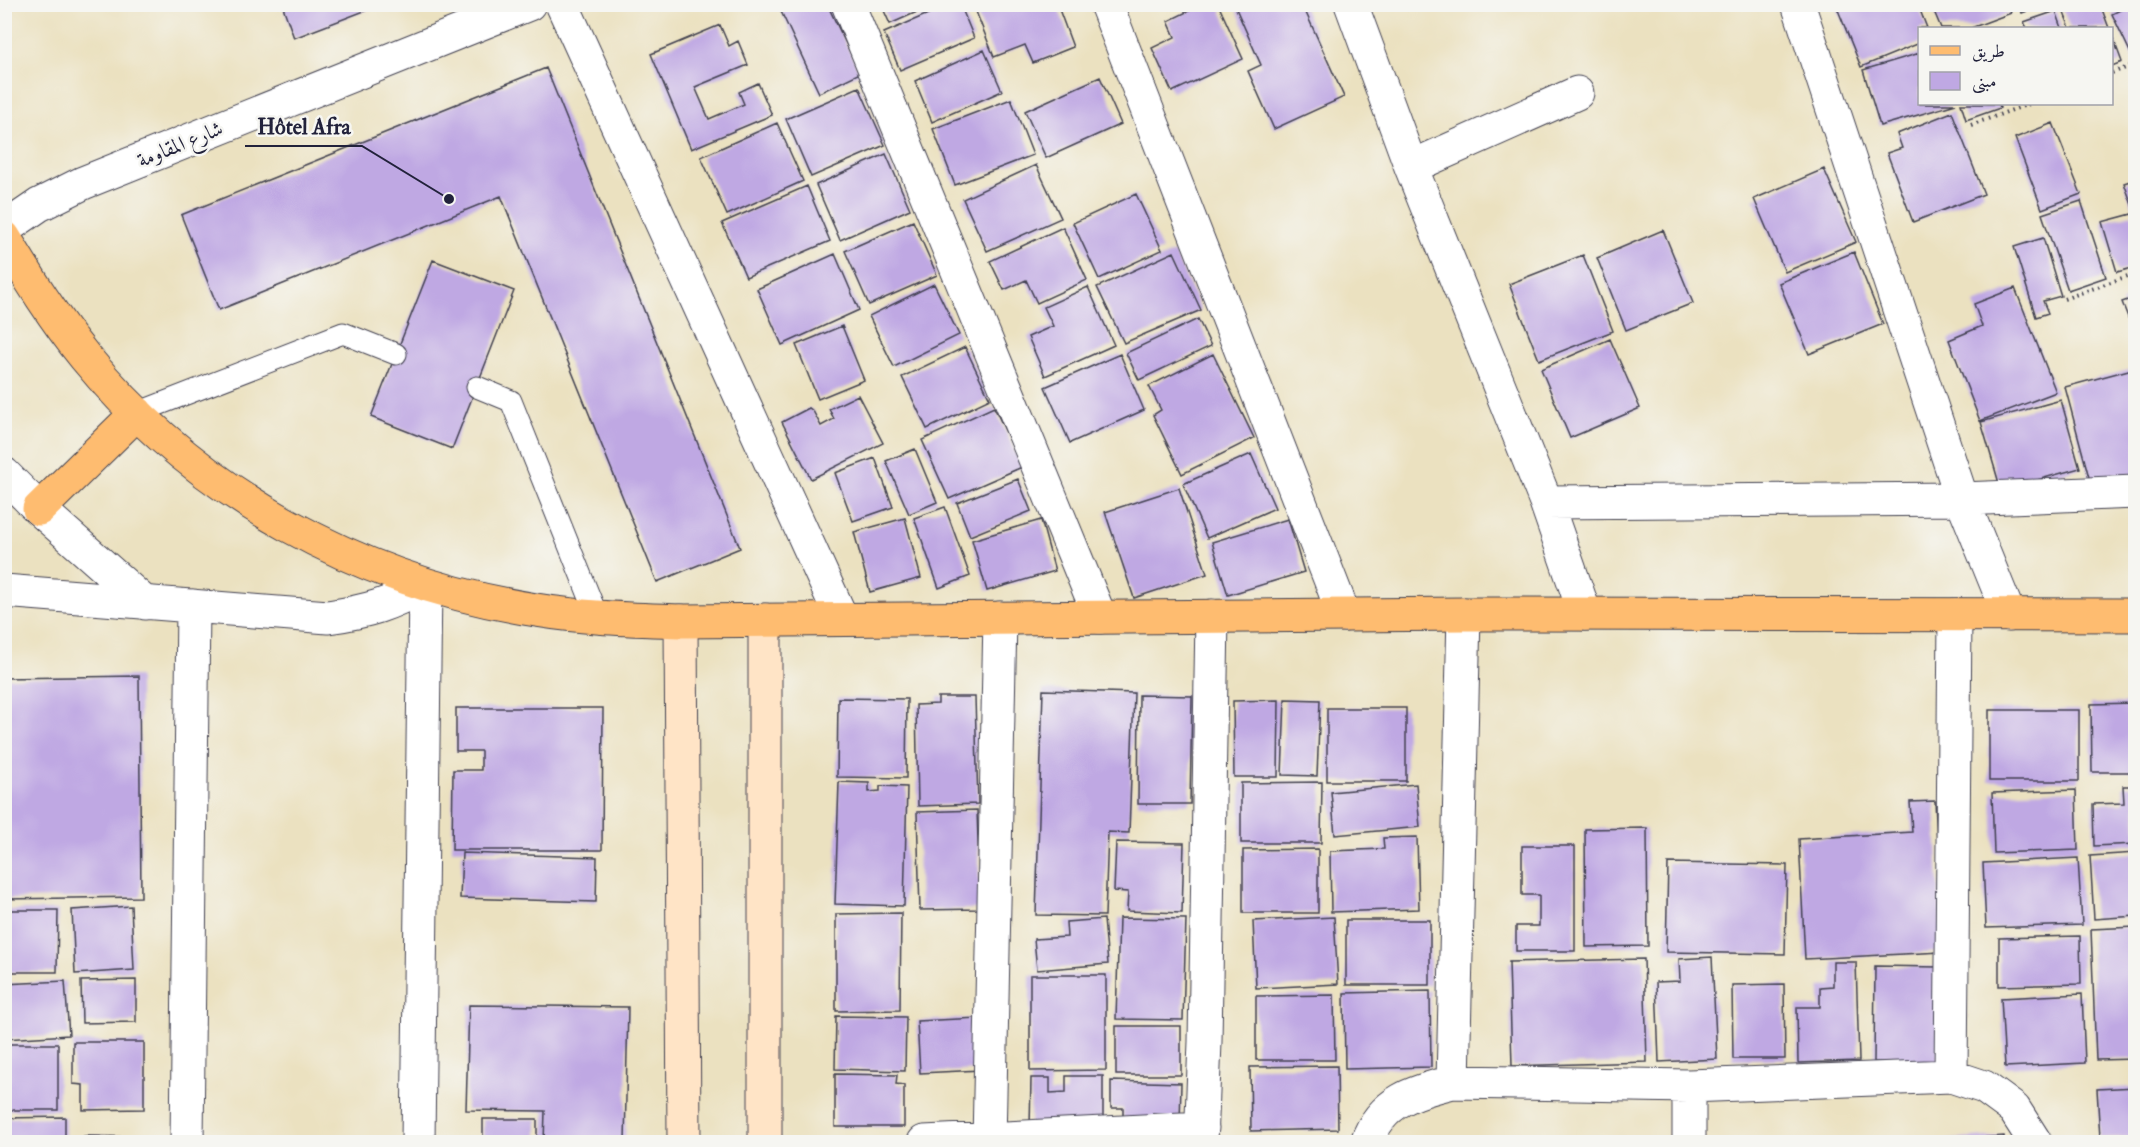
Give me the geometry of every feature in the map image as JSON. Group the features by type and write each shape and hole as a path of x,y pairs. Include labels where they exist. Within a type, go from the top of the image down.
{"main road":[{"path":"4,237 40,296 85,357 137,413 187,459 252,504 301,533 362,562 425,585 492,602 536,610 598,618 681,621 1464,614 2136,615"},
{"path":"39,508 137,413"}],"street":[{"name":"شارع المقاومة","path":"4,229 39,205 83,183 529,4"},
{"path":"562,4 842,619"},
{"path":"848,4 1100,617"},
{"path":"1106,4 1344,615"},
{"path":"1351,4 1411,167 1546,502 1585,614"},
{"path":"1798,4 1962,499 2009,615"},
{"path":"1411,167 1577,93"},
{"path":"4,474 145,603"},
{"path":"1546,502 1962,499 2136,492"},
{"path":"4,591 328,617 362,612 384,605 425,585 417,1143"},
{"path":"187,1143 193,606"},
{"path":"1453,1082 1464,614"},
{"path":"1951,1076 1955,615"},
{"path":"924,1143 1201,1135 1205,1042 1212,616"},
{"path":"989,1141 1000,618"},
{"path":"765,620 765,1143"},
{"path":"681,621 684,1143"},
{"path":"1367,1143 1371,1130 1382,1114 1399,1101 1420,1090 1453,1082 1689,1086 1951,1076 1984,1088 2014,1109 2035,1143"},
{"path":"1689,1086 1689,1143"}],"lane":[{"path":"137,413 343,333 396,354"},
{"path":"477,387 511,401 598,618"}],"path":[{"path":"2113,73 2136,64"},
{"path":"1971,125 2026,105"},
{"path":"2064,299 2136,273"}],"building":[{"path":"282,4 380,4 380,5 294,38"},
{"path":"827,4 860,73 819,93 778,5"},
{"path":"881,4 925,4 926,8 890,24"},
{"path":"951,4 960,4 974,38 900,70 884,33"},
{"path":"973,4 1057,4 1073,47 1033,63 1025,45 994,57"},
{"path":"1203,4 1218,4 1243,59 1172,92 1152,48 1175,37 1168,21"},
{"path":"1234,4 1302,4 1344,97 1274,129 1248,71 1261,65"},
{"path":"1931,4 2007,4 2011,13 1974,27 1941,27"},
{"path":"2018,4 2043,4 2043,5 2022,13"},
{"path":"2072,4 2100,4 2109,27 2070,27 2062,8"},
{"path":"2136,4 2136,60 2112,14"},
{"path":"1836,5 1918,5 1927,27 1918,27 1918,44 1861,67"},
{"path":"2056,11 2062,27 2026,27 2024,22"},
{"path":"720,25 729,46 738,41 748,65 695,87 709,119 744,104 739,92 758,83 772,115 691,149 651,54"},
{"path":"2113,38 2122,62 2113,66"},
{"path":"984,50 1002,91 932,122 915,81"},
{"path":"1918,54 1918,105 1953,105 1880,126 1863,70"},
{"path":"546,68 740,548 657,582 501,196 219,310 181,215"},
{"path":"1100,77 1121,124 1046,158 1025,111"},
{"path":"859,87 885,145 811,177 786,119"},
{"path":"1011,99 1033,155 955,185 933,129"},
{"path":"1961,105 1999,105 2000,108 1966,120"},
{"path":"1952,112 1984,194 1913,222 1887,153 1902,148 1897,134"},
{"path":"777,123 803,181 727,215 701,157"},
{"path":"2053,123 2081,194 2042,209 2015,138"},
{"path":"886,154 910,209 840,240 816,185"},
{"path":"1036,165 1061,218 987,251 963,199"},
{"path":"1824,169 1856,242 1785,272 1754,199"},
{"path":"2136,179 2136,213 2135,213 2124,183"},
{"path":"807,186 830,241 746,277 722,223"},
{"path":"1136,194 1162,250 1099,279 1073,223"},
{"path":"2081,201 2106,277 2068,290 2042,214"},
{"path":"2132,214 2136,225 2136,267 2117,272 2102,222"},
{"path":"913,221 937,275 869,305 845,251"},
{"path":"1063,227 1087,280 1037,303 1026,280 1004,290 990,261"},
{"path":"1663,230 1693,303 1626,330 1597,258"},
{"path":"2043,238 2061,296 2043,301 2048,313 2036,317 2014,247"},
{"path":"1174,252 1201,310 1124,343 1097,287"},
{"path":"1854,252 1883,324 1809,354 1779,283"},
{"path":"835,254 859,310 782,345 757,289"},
{"path":"1583,255 1613,331 1539,360 1509,284"},
{"path":"433,260 514,291 452,449 371,417"},
{"path":"934,284 959,335 894,367 869,316"},
{"path":"1088,287 1114,345 1045,376 1028,337 1053,326 1044,307"},
{"path":"2015,288 2056,392 1980,421 1949,340 1982,326 1974,304"},
{"path":"2136,297 2136,335 2135,335 2122,302"},
{"path":"1198,319 1211,346 1139,380 1126,353"},
{"path":"842,326 864,380 818,399 796,345"},
{"path":"1610,339 1640,408 1570,438 1541,369"},
{"path":"965,347 990,399 927,429 902,377"},
{"path":"1120,354 1144,410 1070,443 1045,387"},
{"path":"1213,354 1254,438 1182,474 1153,415 1161,410 1149,386"},
{"path":"2136,368 2136,474 2091,485 2065,387"},
{"path":"858,395 883,443 811,479 782,422 809,408 821,426 834,419 829,409"},
{"path":"2061,400 2080,468 2001,490 1981,422"},
{"path":"994,407 1022,467 949,499 922,440"},
{"path":"915,449 937,502 909,514 886,461"},
{"path":"1251,454 1275,508 1207,538 1183,484"},
{"path":"875,458 893,507 853,521 835,473"},
{"path":"1018,479 1031,511 970,536 957,503"},
{"path":"1179,488 1207,574 1134,598 1105,512"},
{"path":"945,507 970,576 939,588 914,518"},
{"path":"905,518 921,578 870,592 854,532"},
{"path":"1288,519 1304,572 1228,595 1212,542"},
{"path":"1041,520 1055,571 987,591 972,540"},
{"path":"139,676 141,897 4,899 4,678"},
{"path":"1043,690 1134,693 1129,833 1108,832 1105,916 1036,915"},
{"path":"1139,695 1192,696 1190,804 1138,804"},
{"path":"938,697 975,697 978,804 918,806 916,705 938,704"},
{"path":"838,698 907,699 906,778 837,777"},
{"path":"1285,699 1320,700 1317,776 1282,775"},
{"path":"1279,700 1278,777 1234,777 1233,701"},
{"path":"2136,703 2136,772 2092,772 2091,704"},
{"path":"456,708 603,708 602,850 452,850 453,770 481,770 481,751 456,751"},
{"path":"1327,708 1406,708 1406,781 1327,781"},
{"path":"1989,710 2079,710 2079,781 1989,781"},
{"path":"839,782 869,783 869,792 880,791 880,786 907,787 904,906 835,904"},
{"path":"1322,782 1321,843 1241,843 1241,783"},
{"path":"1416,784 1420,827 1335,835 1331,792"},
{"path":"2123,786 2136,786 2136,844 2094,846 2093,804 2124,803"},
{"path":"2076,790 2078,850 1994,853 1992,793"},
{"path":"1935,801 1942,952 1805,959 1799,839 1912,832 1910,802"},
{"path":"977,810 980,909 920,910 917,812"},
{"path":"1647,828 1648,946 1586,947 1585,829"},
{"path":"1417,837 1419,909 1331,912 1330,851 1384,849 1383,838"},
{"path":"1116,842 1184,843 1182,913 1127,911 1128,892 1114,891"},
{"path":"1522,846 1575,846 1575,951 1516,951 1516,926 1539,926 1539,895 1522,895"},
{"path":"1318,849 1318,913 1243,913 1243,850"},
{"path":"462,853 597,857 596,902 460,898"},
{"path":"2136,853 2136,916 2094,919 2090,856"},
{"path":"2078,858 2082,925 1986,928 1983,863"},
{"path":"1668,863 1787,865 1785,954 1666,952"},
{"path":"131,906 134,970 75,974 72,910"},
{"path":"4,910 58,910 57,972 4,972"},
{"path":"901,913 900,1010 836,1011 836,914"},
{"path":"1334,917 1338,984 1256,988 1253,921"},
{"path":"1119,918 1186,919 1183,1020 1116,1019"},
{"path":"1104,919 1108,964 1037,970 1034,939 1067,937 1066,922"},
{"path":"1346,920 1430,920 1430,985 1346,985"},
{"path":"2136,927 2136,1059 2096,1060 2091,929"},
{"path":"2080,936 2081,984 1999,986 1999,938"},
{"path":"1712,957 1717,1059 1659,1062 1656,982 1680,981 1679,959"},
{"path":"1644,959 1647,1062 1512,1066 1509,962"},
{"path":"1833,962 1856,962 1859,1061 1798,1063 1797,1007 1820,1007 1820,987 1833,986"},
{"path":"1875,966 1939,967 1938,1062 1874,1062"},
{"path":"1030,975 1106,975 1106,1070 1030,1071"},
{"path":"136,980 136,1022 82,1023 81,981"},
{"path":"65,981 69,1035 4,1039 4,984"},
{"path":"1784,984 1785,1059 1733,1059 1732,985"},
{"path":"1430,991 1431,1067 1345,1069 1344,993"},
{"path":"2082,994 2085,1063 2005,1067 2001,998"},
{"path":"1334,995 1335,1060 1256,1060 1256,996"},
{"path":"469,1005 628,1007 625,1142 544,1142 545,1111 466,1110"},
{"path":"836,1016 906,1017 905,1071 835,1069"},
{"path":"979,1018 981,1070 920,1073 917,1021"},
{"path":"1116,1026 1181,1026 1181,1075 1116,1075"},
{"path":"73,1042 144,1042 144,1109 83,1110 83,1085 73,1084"},
{"path":"4,1044 58,1044 58,1110 4,1110"},
{"path":"1337,1066 1338,1129 1251,1131 1250,1067"},
{"path":"835,1074 897,1075 896,1084 904,1085 904,1127 835,1127"},
{"path":"1066,1076 1103,1076 1103,1127 1030,1127 1031,1078 1050,1078 1050,1093 1066,1092"},
{"path":"1111,1081 1181,1083 1180,1123 1123,1121 1123,1108 1111,1108"},
{"path":"2136,1087 2136,1137 2100,1138 2097,1089"},
{"path":"65,1117 65,1142 4,1142 4,1118"},
{"path":"483,1119 537,1119 537,1142 483,1142"},
{"path":"84,1136 141,1137 141,1142 83,1142"},
{"path":"2004,1136 2004,1142 1935,1142 1935,1141"},
{"path":"1245,1139 1336,1140 1336,1142 1244,1142"}],"place":[{"name":"Hôtel Afra","path":"449,199"}]}
